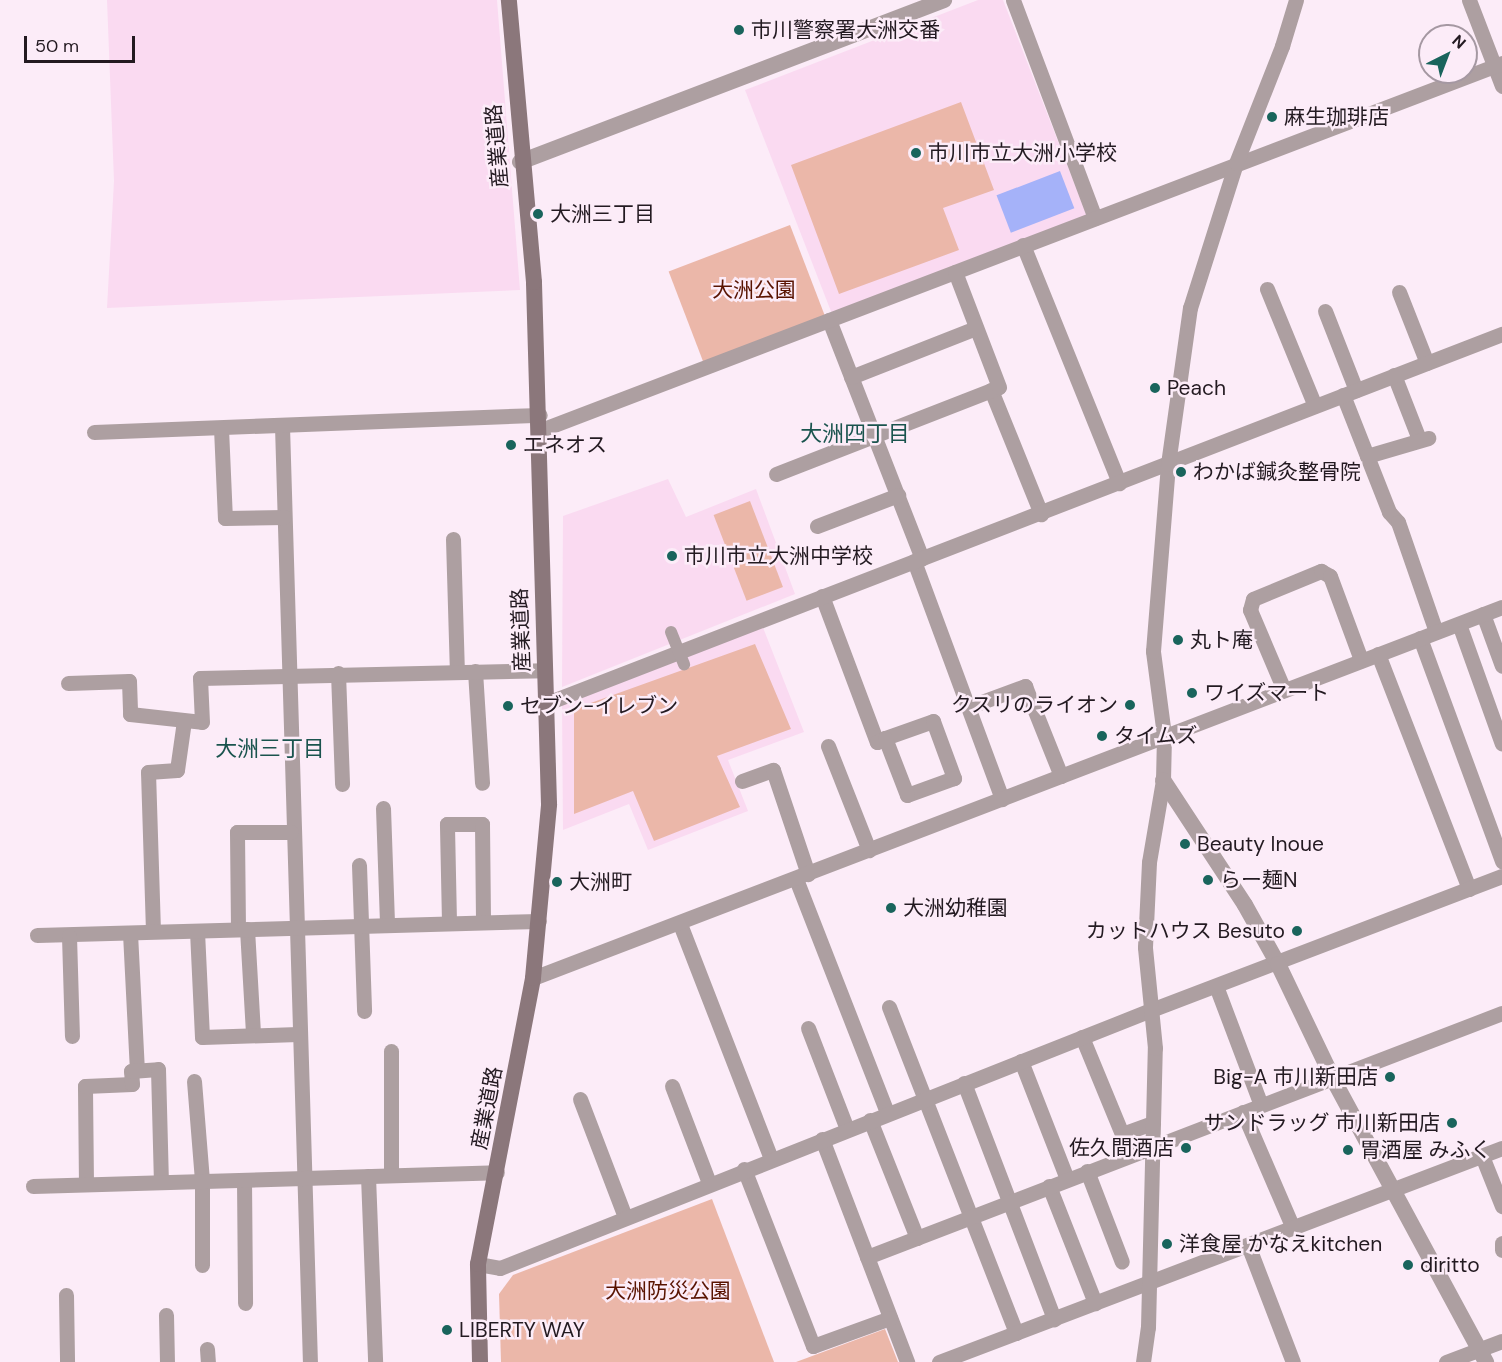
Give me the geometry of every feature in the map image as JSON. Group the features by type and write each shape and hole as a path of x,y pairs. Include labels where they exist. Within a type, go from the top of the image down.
{"main road":[{"name":"産業道路","path":"480,1362 478,1264 533,978 549,804 540,422 534,282 520,162 509,0"}],"street":[{"path":"1013,0 1095,218"},
{"path":"1143,1362 1149,1283 1153,1123 1151,1010 1146,926 1149,862 1163,780 1164,735 1153,651 1167,464 1190,308 1236,163 1282,46 1296,0"},
{"path":"1469,0 1498,65 1502,86"},
{"path":"520,162 939,1"},
{"path":"94,432 540,422 829,320 1498,65"},
{"path":"1023,245 1119,483"},
{"path":"776,474 999,387 955,272"},
{"path":"1267,289 1315,406"},
{"path":"1399,292 1427,363"},
{"path":"1325,312 1367,456 1389,512 1398,522 1436,632"},
{"path":"829,320 898,495 968,707 1002,799"},
{"path":"851,377 976,328"},
{"path":"547,703 918,559 1041,514 1349,392 1502,335"},
{"path":"1367,456 1423,438 1394,375"},
{"path":"991,390 1041,514"},
{"path":"282,426 291,832 310,1362"},
{"path":"221,428 225,518 284,518"},
{"path":"817,526 898,495"},
{"path":"453,539 457,671"},
{"path":"1284,690 1250,610 1253,599 1321,571 1330,576 1361,660"},
{"path":"822,596 877,742 885,738 933,721 954,778 907,795 885,738"},
{"path":"533,978 680,924 1164,735 1502,607"},
{"path":"1483,614 1502,666"},
{"path":"1459,624 1502,744"},
{"path":"671,632 684,664"},
{"path":"1420,638 1502,861"},
{"path":"1378,654 1469,889"},
{"path":"68,683 129,681 130,714 202,722 200,678 545,670"},
{"path":"475,671 482,783"},
{"path":"338,673 342,784"},
{"path":"968,707 1025,686 1061,776"},
{"path":"153,931 148,772 177,770 184,721"},
{"path":"828,746 869,850"},
{"path":"742,781 773,770 802,876 887,1113"},
{"path":"1163,780 1245,904 1278,964 1333,1079 1484,1355"},
{"path":"383,808 387,923"},
{"path":"448,922 447,824 482,824 483,920"},
{"path":"253,1034 242,929 237,832 291,832"},
{"path":"359,864 364,1011"},
{"path":"478,1264 500,1268 927,1097 1502,876"},
{"path":"37,935 69,936 483,920 539,921"},
{"path":"680,924 771,1159"},
{"path":"197,931 202,1037 298,1034"},
{"path":"130,933 137,1070"},
{"path":"69,936 72,1036"},
{"path":"1216,986 1261,1105"},
{"path":"889,1007 927,1097 1016,1333"},
{"path":"867,1257 1152,1145 1333,1079 1502,1013"},
{"path":"808,1028 847,1129"},
{"path":"1082,1037 1122,1134 1153,1123"},
{"path":"391,1051 391,1175"},
{"path":"1021,1061 1067,1179"},
{"path":"86,1184 85,1086 132,1084 131,1071 158,1069 161,1182"},
{"path":"194,1082 202,1181 202,1265"},
{"path":"964,1083 1054,1319"},
{"path":"672,1086 709,1183"},
{"path":"580,1099 624,1217"},
{"path":"1243,1112 1293,1228"},
{"path":"870,1120 917,1238"},
{"path":"822,1139 907,1362"},
{"path":"939,1362 963,1358 1016,1333 1502,1149"},
{"path":"1482,1156 1502,1206"},
{"path":"744,1169 813,1346 890,1318"},
{"path":"1088,1171 1122,1262"},
{"path":"33,1186 497,1172"},
{"path":"369,1176 375,1362"},
{"path":"244,1180 245,1304"},
{"path":"1049,1186 1095,1303"},
{"path":"1502,1243 1502,1250"},
{"path":"1248,1245 1293,1362"},
{"path":"66,1295 67,1362"},
{"path":"166,1315 167,1362"},
{"path":"1446,1362 1484,1355 1502,1341"}],"shaded area":[{"path":"107,0 497,0 520,290 107,308 114,181"},
{"name":"市川市立大洲小学校","path":"978,0 1003,0 1087,216 832,314 745,90"},
{"name":"市川市立大洲中学校","path":"668,479 686,517 756,489 795,594 562,687 563,516"},
{"path":"762,625 804,732 728,760 748,811 648,850 629,804 563,830 562,703"}],"green space":[{"path":"961,102 994,190 943,208 959,250 839,294 791,165"},
{"name":"大洲公園","path":"790,225 825,316 703,362 669,272"},
{"path":"750,501 783,587 747,601 714,515"},
{"path":"755,644 791,729 717,756 740,807 654,841 633,791 574,814 574,709"},
{"name":"大洲防災公園","path":"712,1199 774,1362 501,1362 499,1294 513,1275"},
{"path":"885,1329 898,1362 796,1362"}],"water":[{"path":"1060,171 1074,208 1011,233 997,195"}],"place":[{"name":"市川警察署大洲交番","path":"739,30"},
{"name":"麻生珈琲店","path":"1272,117"},
{"name":"市川市立大洲小学校","path":"916,153"},
{"name":"大洲三丁目","path":"538,214"},
{"name":"Peach","path":"1155,388"},
{"name":"エネオス","path":"511,445"},
{"name":"わかば鍼灸整骨院","path":"1181,472"},
{"name":"市川市立大洲中学校","path":"672,556"},
{"name":"丸ト庵","path":"1178,640"},
{"name":"ワイズマート","path":"1192,693"},
{"name":"クスリのライオン","path":"1130,705"},
{"name":"セブン-イレブン","path":"508,706"},
{"name":"タイムズ","path":"1102,736"},
{"name":"Beauty Inoue","path":"1185,844"},
{"name":"らー麺N","path":"1208,880"},
{"name":"大洲町","path":"557,882"},
{"name":"大洲幼稚園","path":"891,908"},
{"name":"カットハウス Besuto","path":"1297,931"},
{"name":"Big-A 市川新田店","path":"1390,1077"},
{"name":"サンドラッグ 市川新田店","path":"1452,1123"},
{"name":"佐久間酒店","path":"1186,1148"},
{"name":"胃酒屋 みふく","path":"1348,1150"},
{"name":"洋食屋 かなえkitchen","path":"1167,1244"},
{"name":"diritto","path":"1408,1265"},
{"name":"LIBERTY WAY","path":"447,1330"}],"district":[{"name":"大洲四丁目","path":"855,434"},
{"name":"大洲三丁目","path":"270,749"}]}
